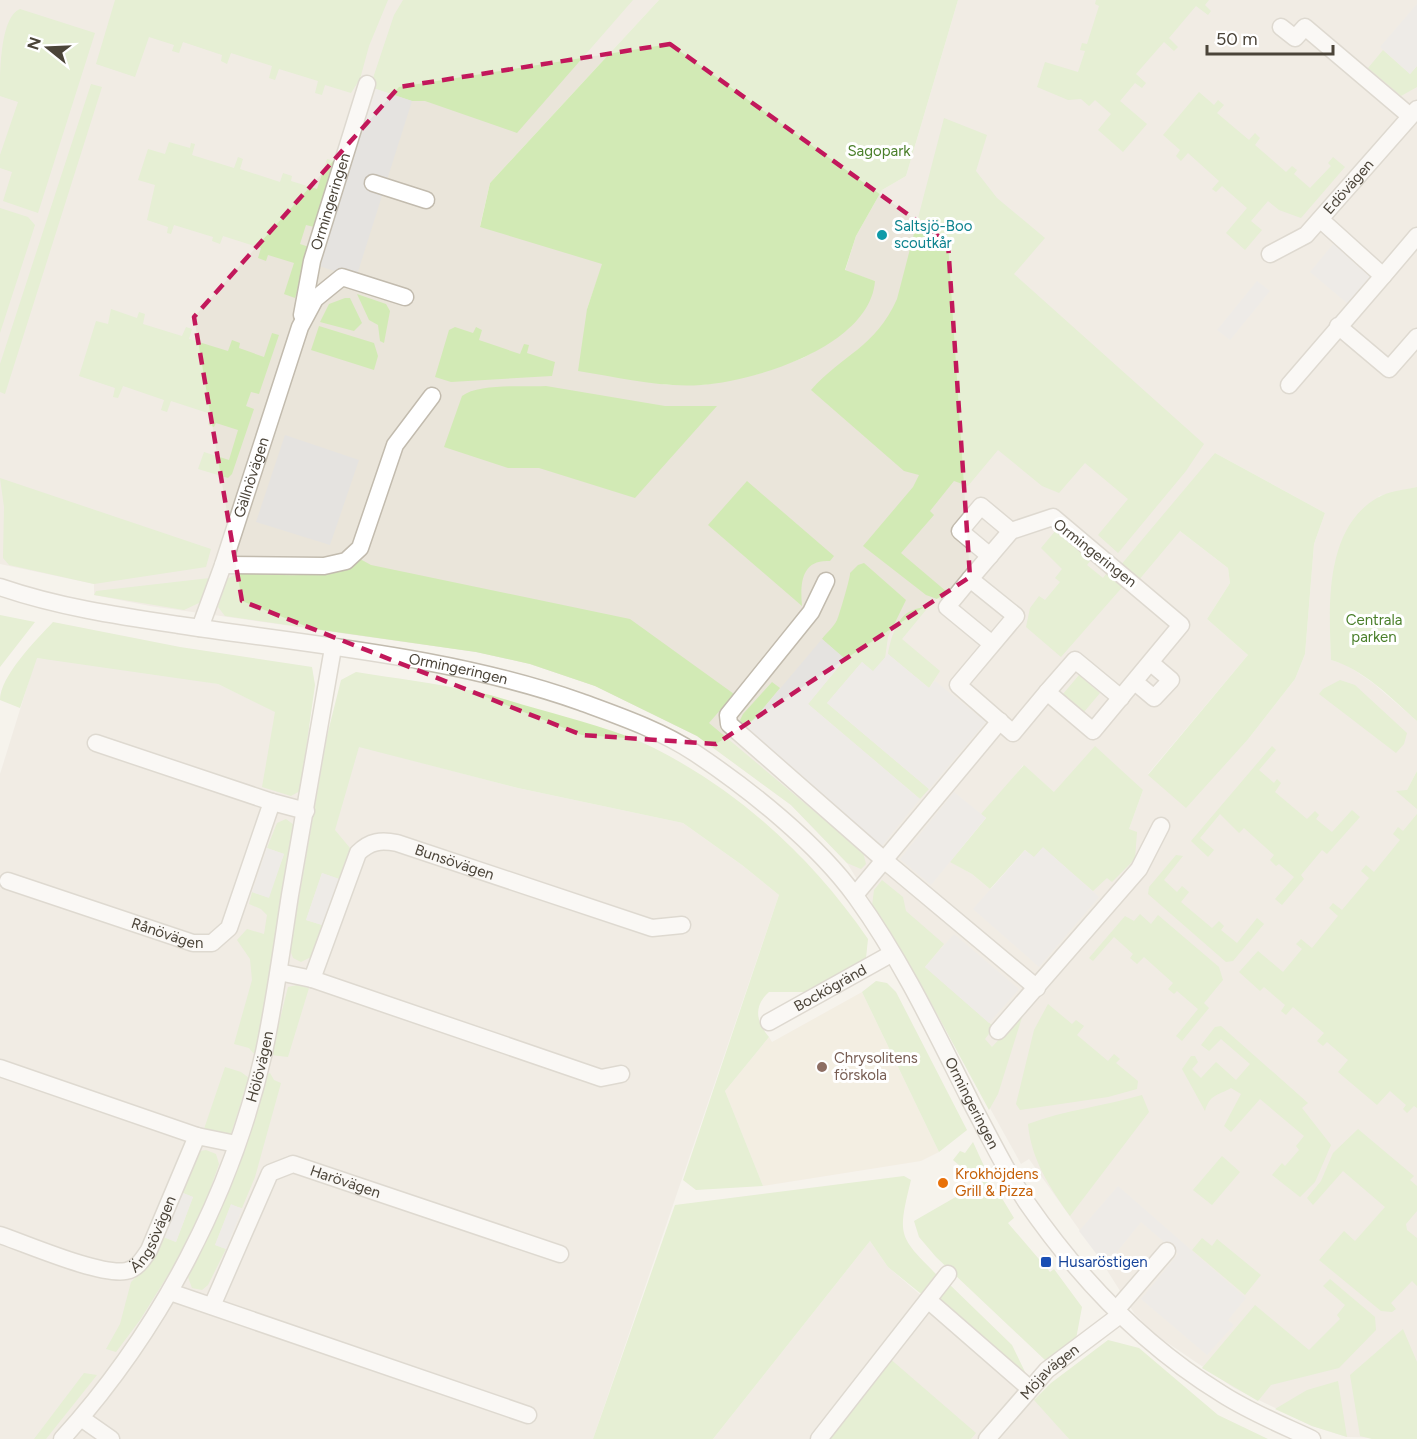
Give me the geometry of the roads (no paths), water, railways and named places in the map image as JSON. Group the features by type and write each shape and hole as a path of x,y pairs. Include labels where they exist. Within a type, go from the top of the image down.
{"street":[{"path":"1281,27 1295,38 1305,27 1414,112"},
{"name":"Ormingeringen","path":"300,327 312,261 367,84"},
{"name":"Edövägen","path":"1270,254 1295,242 1321,220 1414,112"},
{"path":"373,183 426,200"},
{"path":"1321,220 1383,276"},
{"path":"1289,385 1417,236"},
{"path":"300,327 315,299 342,277 405,297"},
{"path":"1338,326 1389,369 1417,337"},
{"name":"Gällnövägen","path":"200,628 224,565 300,327"},
{"path":"224,565 324,566 346,561 360,548 395,445 432,396"},
{"path":"990,556 960,531 981,506 1011,531 990,556 970,579 947,607 992,644"},
{"name":"Ormingeringen","path":"1011,531 1053,517 1181,625 1093,731 1047,692"},
{"path":"970,579 1016,616 958,685 1013,733 1075,660 1121,698"},
{"path":"826,581 811,612 728,715 728,719 735,731 1037,988"},
{"name":"Ormingeringen","path":"0,587 104,614 333,648 513,680 617,714 690,750 741,785 795,830 855,895 923,1008 1008,1173 1049,1233 1118,1313 1141,1335 1202,1380 1249,1408 1312,1439"},
{"name":"Hölövägen","path":"62,1439 81,1418 170,1292 214,1202 236,1144 263,1053 279,972 333,648"},
{"path":"1135,682 1154,698 1171,680 1151,663"},
{"path":"855,895 1000,721"},
{"path":"96,743 306,811"},
{"name":"Rånövägen","path":"8,881 193,943 212,943 229,928 273,801"},
{"path":"998,1031 1139,869 1161,826"},
{"name":"Bunsövägen","path":"312,978 358,853 367,844 375,842 398,843 652,928 682,925"},
{"name":"Bockögränd","path":"769,1022 891,954"},
{"path":"279,972 312,978 600,1078 621,1074"},
{"path":"0,1068 197,1136 236,1144"},
{"name":"Ängsövägen","path":"0,1235 104,1270 127,1271 135,1267 149,1250 197,1136"},
{"name":"Harövägen","path":"212,1306 270,1173 293,1164 560,1254"},
{"name":"Möjavägen","path":"987,1439 1047,1370 1118,1313 1167,1251"},
{"path":"819,1439 948,1274"},
{"path":"170,1292 528,1415"},
{"path":"928,1300 1029,1388"},
{"path":"81,1418 111,1439"}],"place":[{"name":"Saltsjö-Boo scoutkår","path":"882,235"},
{"name":"Chrysolitens förskola","path":"822,1067"},
{"name":"Krokhöjdens Grill & Pizza","path":"943,1183"},
{"name":"Husaröstigen","path":"1046,1262"}],"park label":[{"name":"Sagopark","path":"879,151"},
{"name":"Centrala parken","path":"1374,628"}]}
